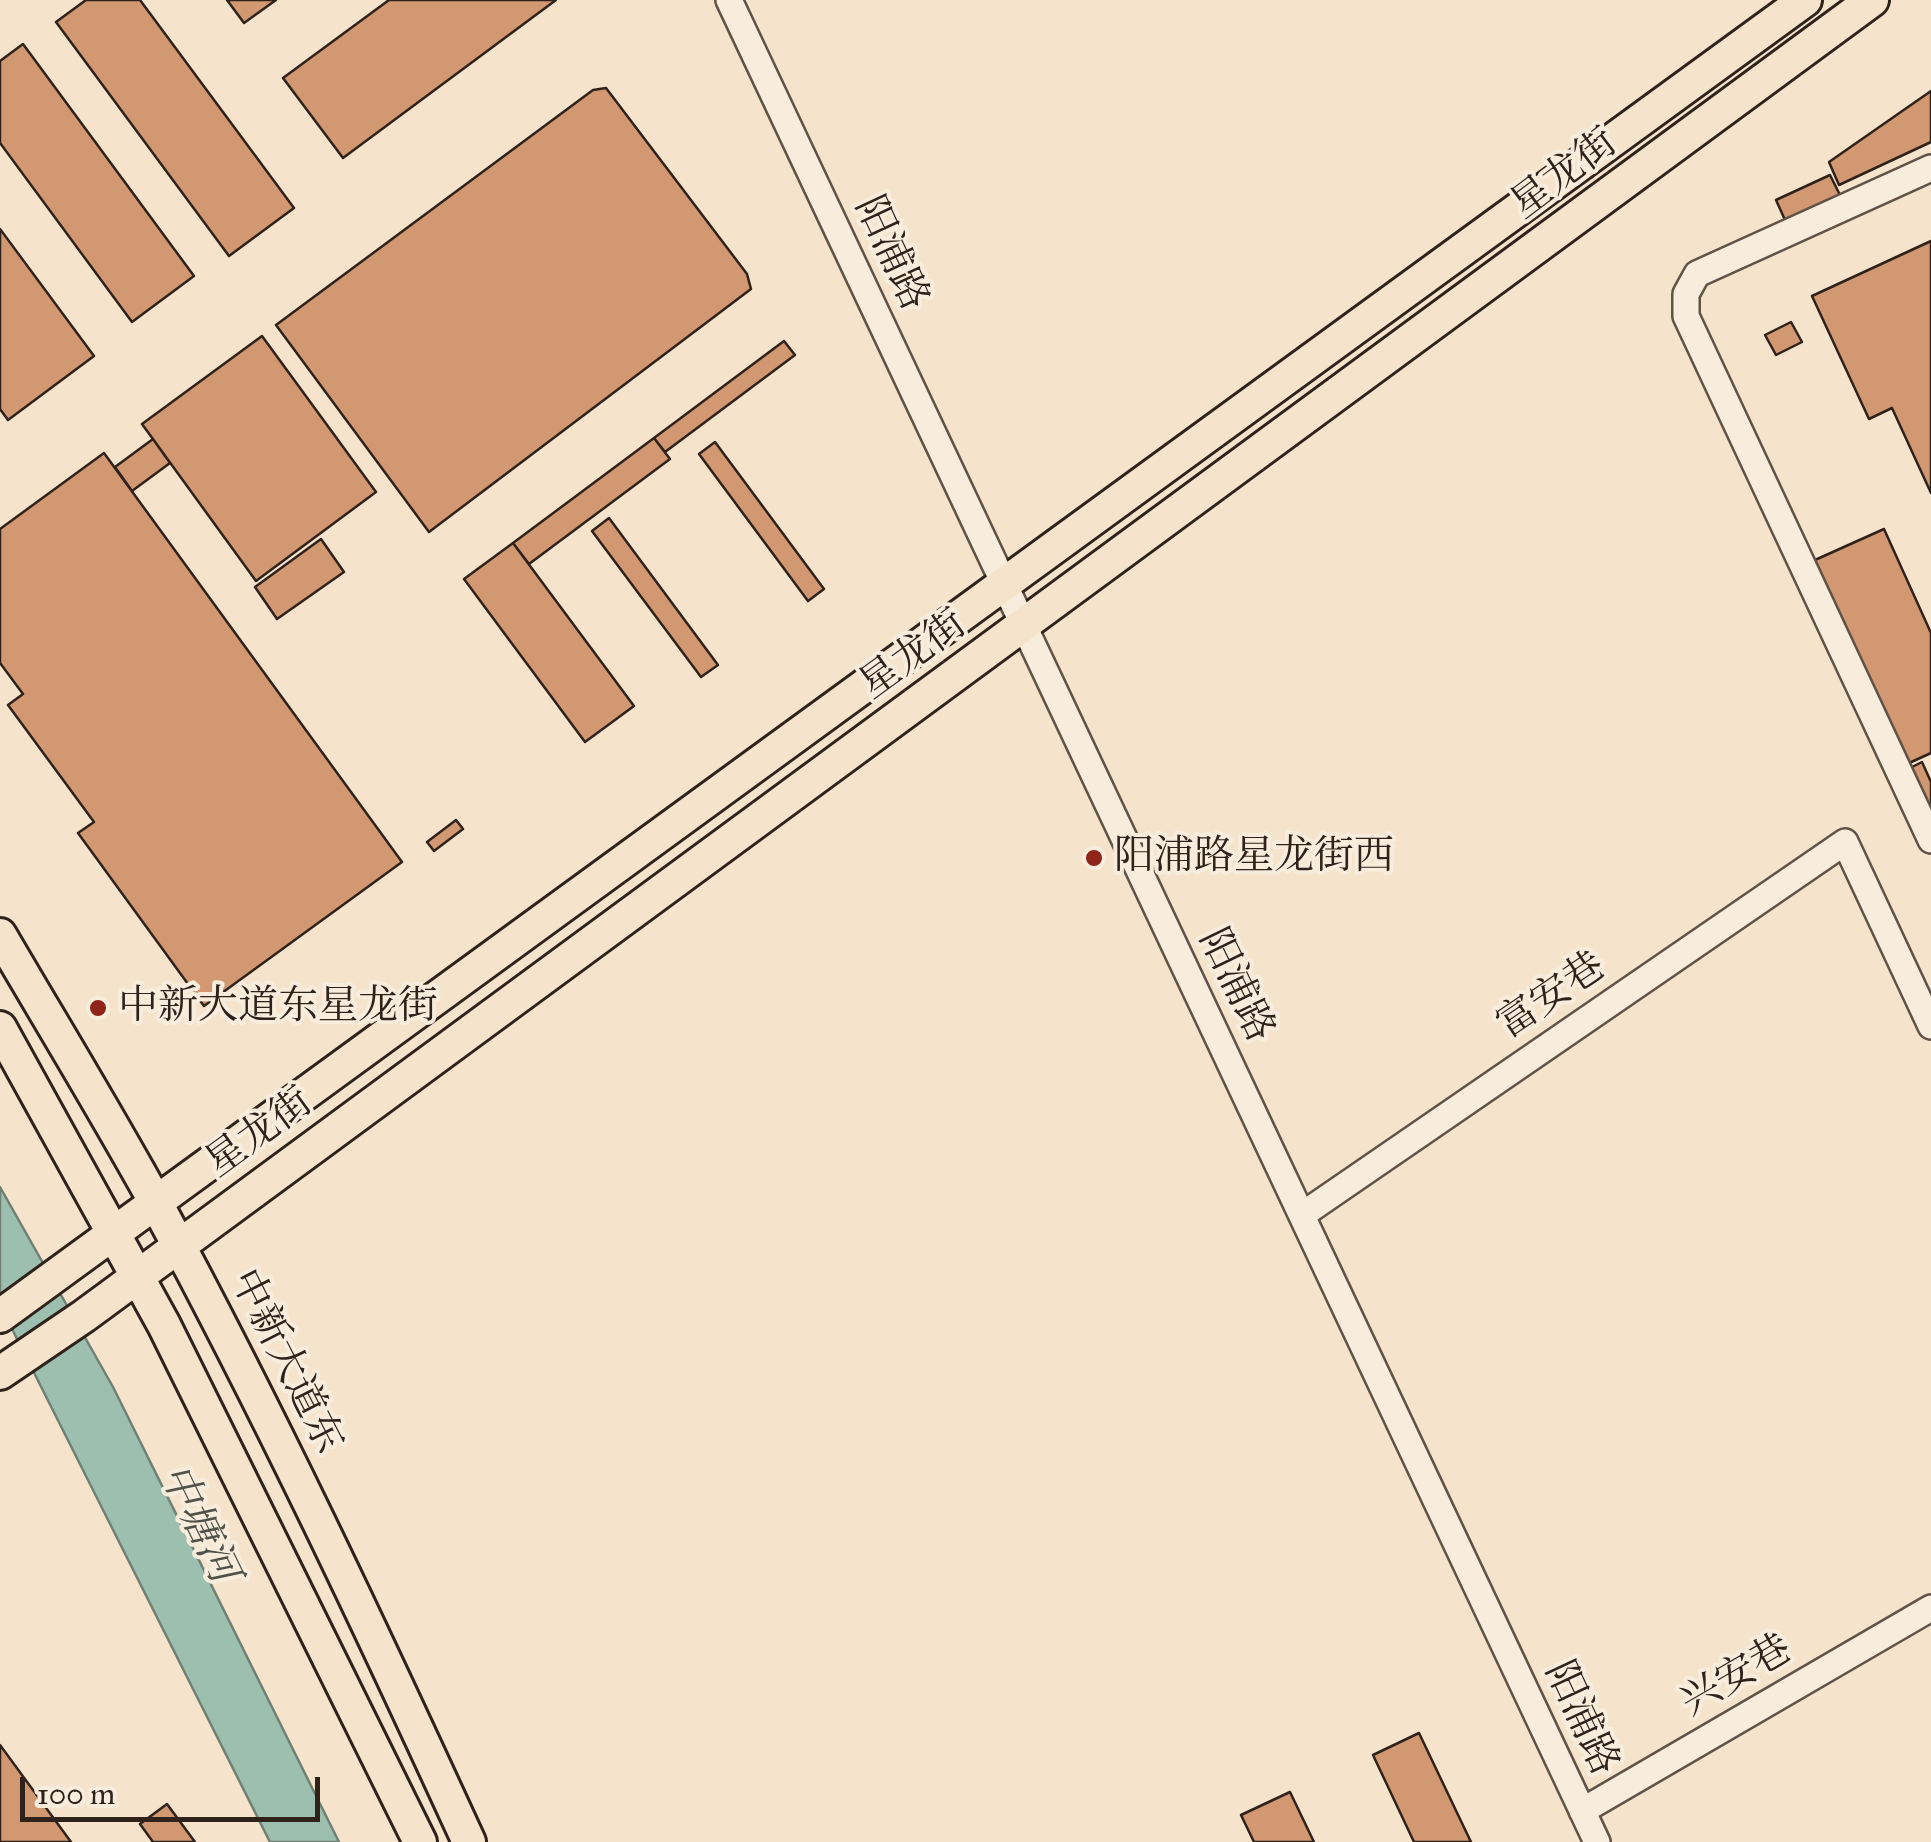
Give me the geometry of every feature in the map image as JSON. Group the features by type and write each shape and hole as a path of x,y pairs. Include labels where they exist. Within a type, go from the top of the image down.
{"main road":[{"name":"星龙街","path":"1,1315 1806,0"},
{"name":"星龙街","path":"10,1365 84,1316 1024,628 1872,0"},
{"name":"中新大道东","path":"0,934 178,1246 361,1607 469,1842"},
{"path":"0,1028 139,1276 301,1594 420,1842"}],"street":[{"name":"阳浦路","path":"729,0 1598,1842"},
{"path":"1931,168 1698,274 1686,294 1686,316 1931,840"},
{"name":"富安巷","path":"1302,1215 1845,842 1931,1026"},
{"name":"兴安巷","path":"1582,1810 1931,1608"}],"shaded area":[{"path":"0,1187 113,1387 339,1842 270,1842 0,1305"}],"building":[{"path":"86,0 140,0 294,208 229,256 56,22"},
{"path":"227,0 276,0 244,23"},
{"path":"389,0 556,0 343,158 283,78"},
{"path":"23,44 194,276 132,322 0,143 0,61"},
{"path":"606,88 747,274 751,289 429,532 276,325 593,90"},
{"path":"1931,91 1931,142 1839,185 1829,162"},
{"path":"1830,175 1840,195 1785,220 1776,200"},
{"path":"0,229 94,356 8,420 0,409"},
{"path":"1931,241 1931,493 1892,408 1869,419 1812,296"},
{"path":"1791,322 1802,342 1776,355 1765,335"},
{"path":"262,336 376,492 256,581 142,424"},
{"path":"784,341 795,355 665,452 654,438"},
{"path":"654,438 670,459 529,564 513,543"},
{"path":"153,439 170,463 132,491 115,467"},
{"path":"715,442 824,589 808,601 699,454"},
{"path":"104,453 402,862 204,1006 78,833 94,822 8,705 23,694 0,663 0,529"},
{"path":"609,518 718,665 701,677 592,531"},
{"path":"1884,529 1931,633 1931,753 1907,764 1815,560"},
{"path":"321,539 344,572 277,619 255,587"},
{"path":"513,543 634,706 585,742 464,579"},
{"path":"1922,762 1931,782 1931,818 1908,769"},
{"path":"456,820 463,829 434,851 427,842"},
{"path":"1419,1733 1471,1842 1414,1842 1373,1755"},
{"path":"0,1745 71,1842 0,1842"},
{"path":"1290,1792 1314,1842 1254,1842 1241,1815"},
{"path":"167,1804 195,1842 153,1842 140,1824"}],"place":[{"name":"阳浦路星龙街西","path":"1094,858"},
{"name":"中新大道东星龙街","path":"98,1008"}],"water label":[{"name":"中塘河","path":"197,1524"}]}
